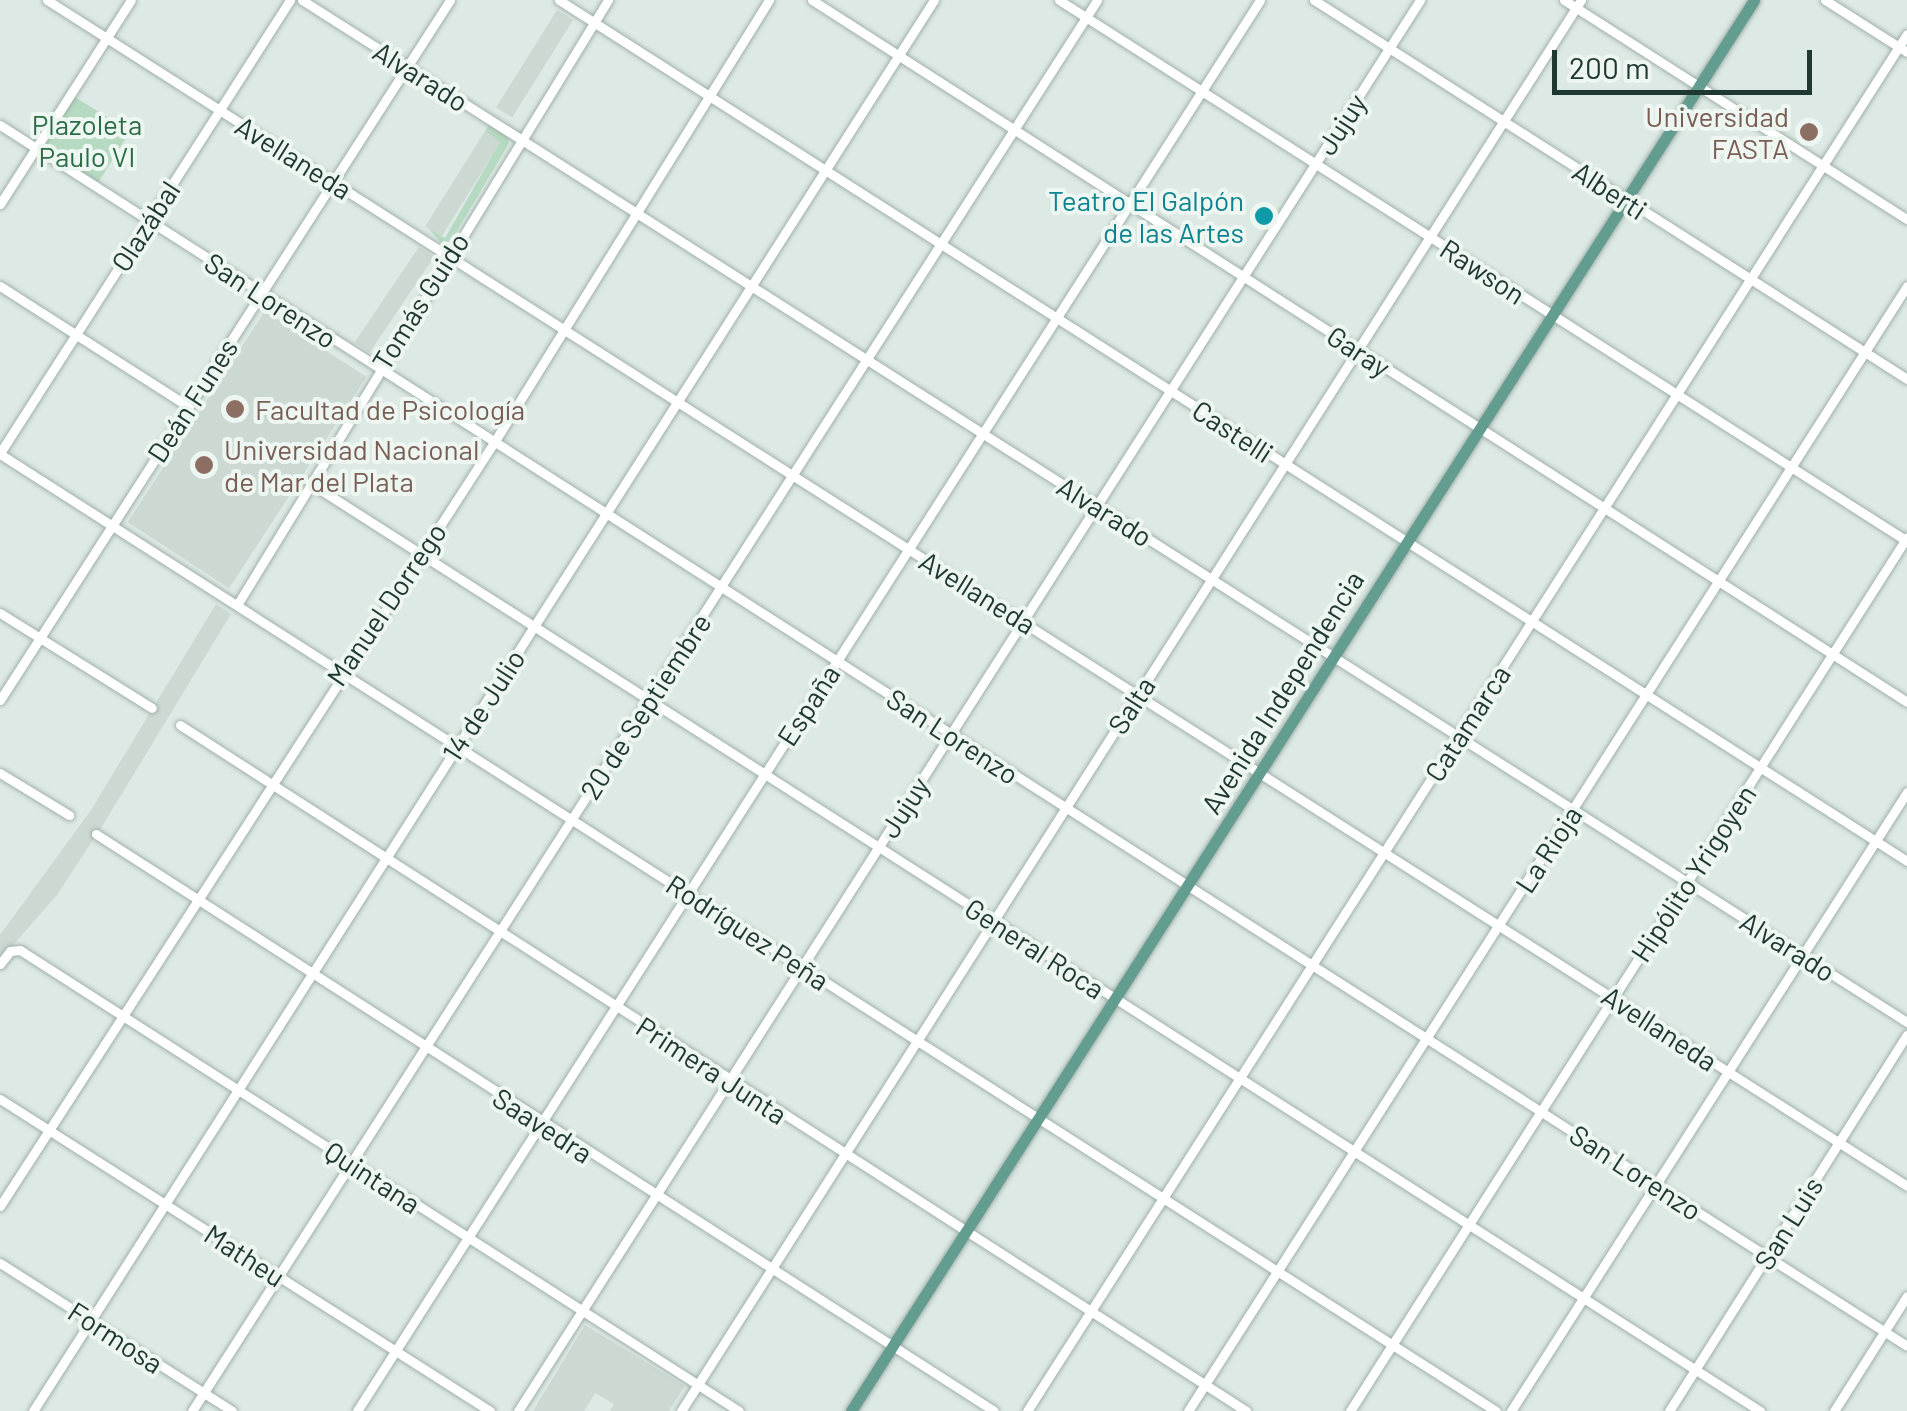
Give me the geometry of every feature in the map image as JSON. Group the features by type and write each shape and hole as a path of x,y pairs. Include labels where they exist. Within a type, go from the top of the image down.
{"main road":[{"name":"Avenida Independencia","path":"851,1411 1754,0"}],"street":[{"name":"Avellaneda","path":"47,0 1907,1186"},
{"path":"0,204 130,0"},
{"name":"Olazábal","path":"0,453 290,0"},
{"name":"Alvarado","path":"302,0 1458,736 1571,813 1907,1022"},
{"name":"Deán Funes","path":"0,700 450,0"},
{"name":"Castelli","path":"558,0 1907,861"},
{"name":"Tomás Guido","path":"237,605 608,0"},
{"name":"Manuel Dorrego","path":"0,1206 340,671 493,444 562,327 770,0"},
{"name":"Garay","path":"812,0 1907,702"},
{"name":"14 de Julio","path":"33,1411 934,0"},
{"name":"Rawson","path":"1059,0 1906,540"},
{"name":"20 de Septiembre","path":"192,1411 1096,0"},
{"name":"España","path":"357,1411 1260,0"},
{"name":"Alberti","path":"1314,0 1907,379"},
{"name":"Jujuy","path":"518,1411 1420,0"},
{"path":"1564,0 1579,4 1907,219"},
{"path":"1825,0 1903,50"},
{"name":"Salta","path":"681,1411 1579,4"},
{"name":"Catamarca","path":"1027,1411 1750,279 1903,50 1907,34"},
{"name":"San Lorenzo","path":"0,125 1907,1346"},
{"path":"0,286 188,406"},
{"name":"La Rioja","path":"1188,1411 1907,286"},
{"name":"Rodríguez Peña","path":"0,453 1496,1411"},
{"name":"General Roca","path":"310,483 1760,1411"},
{"name":"Hipólito Yrigoyen","path":"1350,1411 1906,540"},
{"path":"0,613 152,708"},
{"name":"Primera Junta","path":"180,725 268,786 1246,1411"},
{"path":"0,773 68,816"},
{"path":"1511,1411 1907,792"},
{"name":"Saavedra","path":"96,834 194,902 994,1411"},
{"name":"Quintana","path":"3,960 20,950 739,1411"},
{"name":"San Luis","path":"1669,1411 1907,1035"},
{"name":"Matheu","path":"0,1099 490,1411"},
{"name":"Formosa","path":"0,1262 232,1411"},
{"path":"1834,1411 1907,1296"}],"shaded area":[{"path":"557,10 573,20 512,118 496,108"},
{"path":"485,131 501,141 441,237 425,227"},
{"path":"419,247 434,257 370,352 355,342"},
{"path":"265,311 366,377 229,588 128,522"},
{"path":"216,604 231,614 57,895 0,960 0,935 91,810"},
{"path":"585,1325 685,1386 669,1411 610,1411 614,1404 595,1393 584,1411 533,1411"}],"green space":[{"name":"Plazoleta Paulo VI","path":"75,97 130,131 98,182 43,148"},
{"path":"489,125 509,137 508,145 451,241 441,243 429,229 445,238 500,142 485,131"}],"place":[{"name":"Universidad FASTA","path":"1809,132"},
{"name":"Teatro El Galpón de las Artes","path":"1264,216"},
{"name":"Facultad de Psicología","path":"235,409"},
{"name":"Universidad Nacional de Mar del Plata","path":"204,465"}]}
